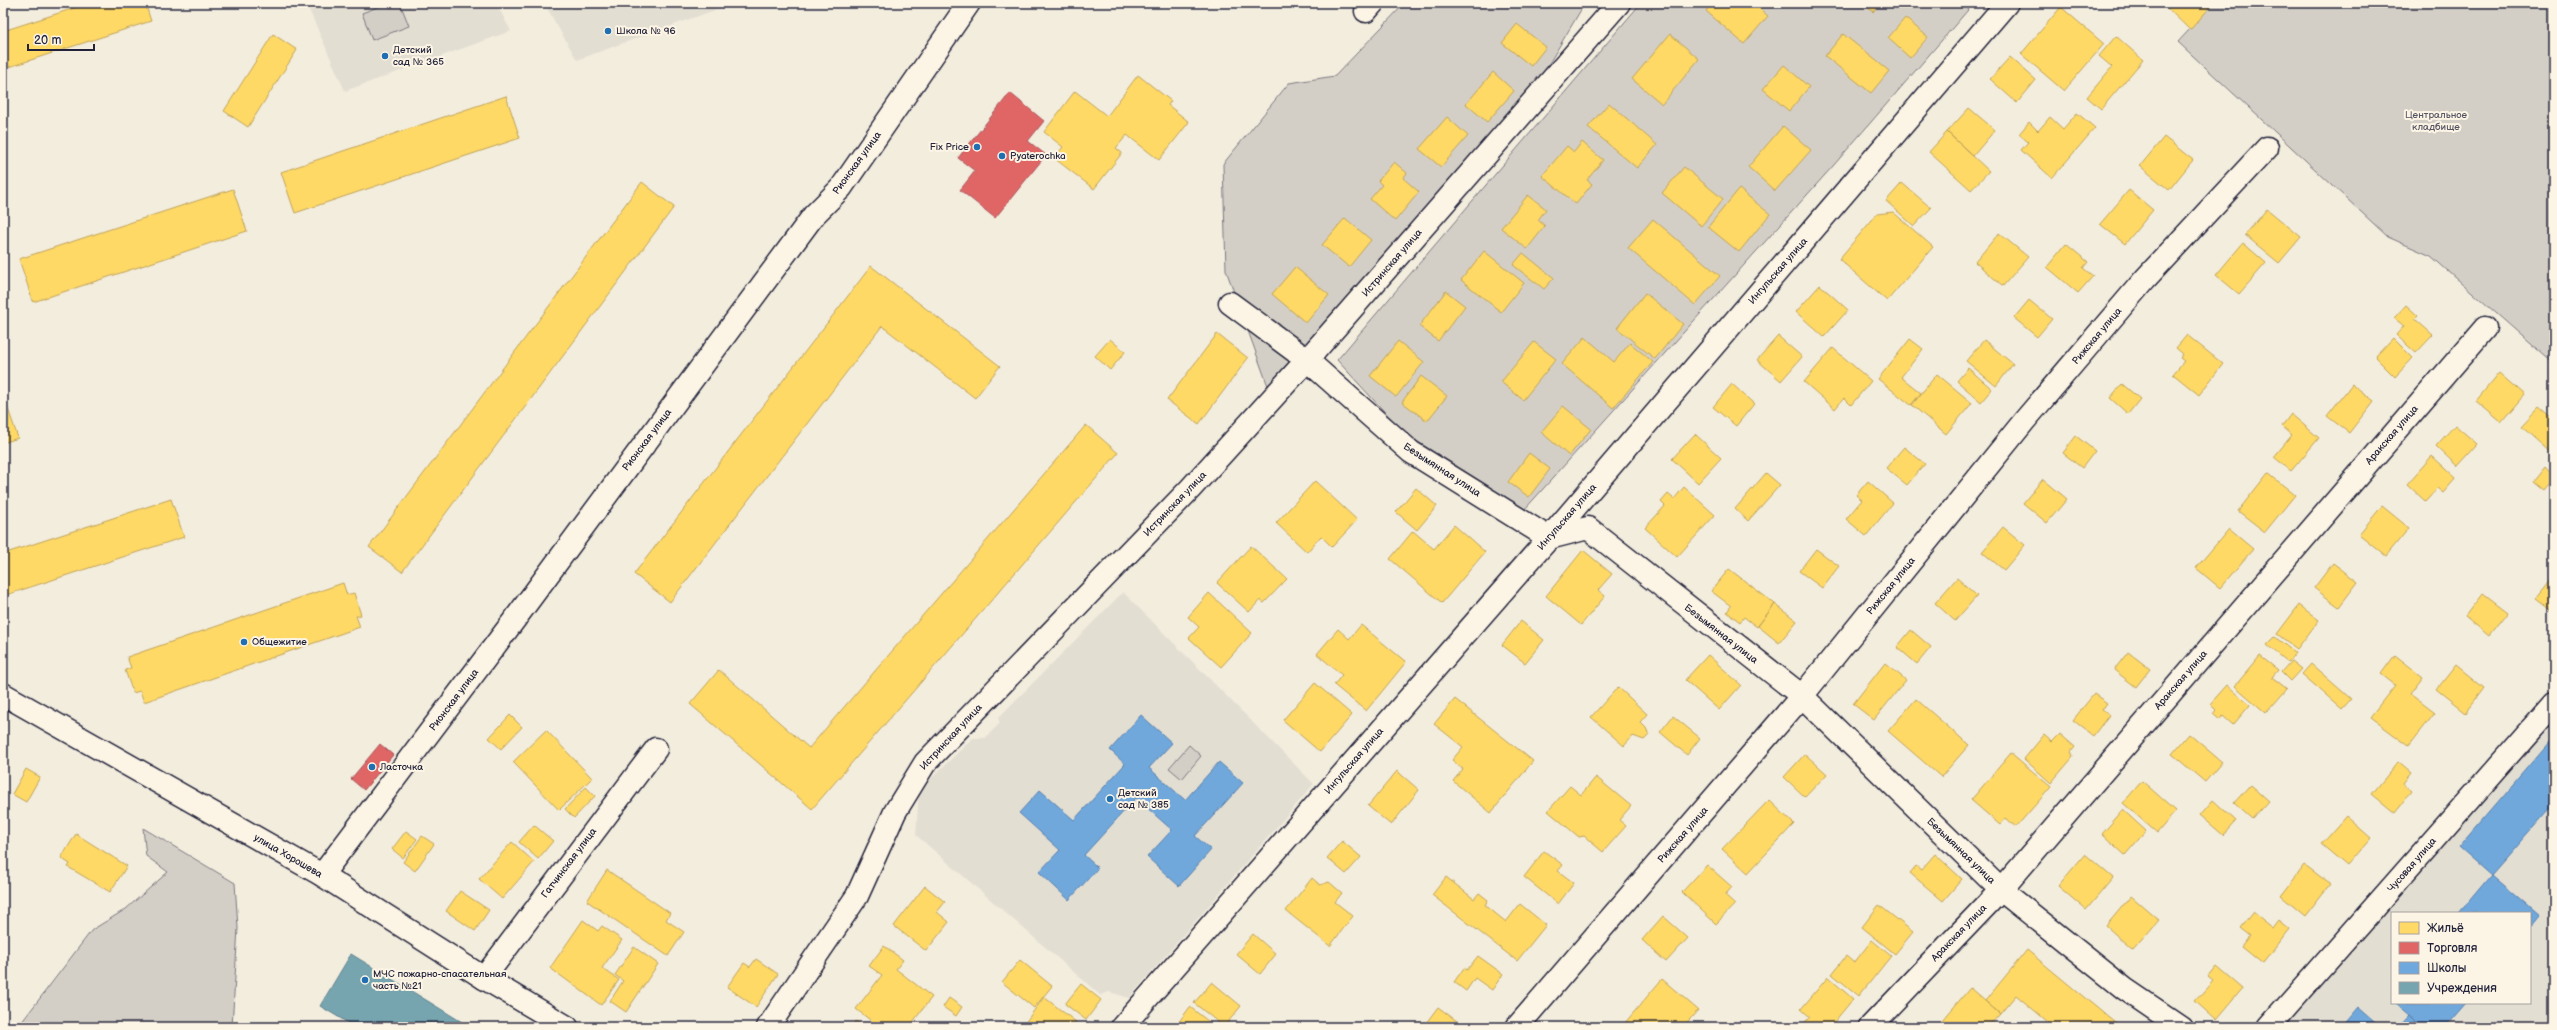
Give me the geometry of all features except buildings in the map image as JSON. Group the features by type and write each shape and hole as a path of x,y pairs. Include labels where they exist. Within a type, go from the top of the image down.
{"street":[{"name":"Рионская улица","path":"322,875 518,615 814,215 841,188 969,3"},
{"name":"Истринская улица","path":"768,1027 857,896 895,812 925,763 1190,489 1307,360 1619,3"},
{"name":"Ингульская улица","path":"1122,1027 1549,538 2007,3"},
{"name":"Рижская улица","path":"1518,1027 1802,696 2025,420 2145,279 2267,148"},
{"name":"Безымянная улица","path":"1230,303 1307,360 1411,452 1549,538 1588,528 1802,696 2000,890 2125,989 2181,1027"},
{"name":"Аракская улица","path":"1870,1027 2000,890 2485,328"},
{"name":"улица Хорошева","path":"3,694 322,875 484,978 567,1027"},
{"name":"Чусовая улица","path":"2269,1027 2554,703"},
{"name":"Гатчинская улица","path":"484,978 656,749"}],"shaded area":[{"name":"Детский сад № 365","path":"306,3 496,3 511,31 345,91"},
{"name":"Школа № 96","path":"544,3 734,3 577,60"},
{"name":"Детский сад № 385","path":"1123,592 1314,784 1129,998 1109,992 1100,995 916,835 919,790 973,738 985,738 1000,723 998,718"},
{"path":"2554,714 2554,1027 2266,1027"}],"green space":[{"path":"388,3 400,3 409,26 372,40 362,13"},
{"path":"1405,3 1585,3 1541,77 1268,386 1226,270 1223,164 1289,83 1335,76"},
{"path":"1641,3 1974,3 1833,166 1525,509 1404,433 1337,360"},
{"name":"Центральное кладбище","path":"2214,3 2554,3 2554,364 2431,256 2388,237 2178,42"},
{"path":"1189,745 1201,756 1182,779 1169,768"},
{"path":"143,828 235,883 238,928 232,1027 18,1027 92,930 126,909 168,872 146,856"}],"place":[{"name":"Школа № 96","path":"608,31"},
{"name":"Детский сад № 365","path":"385,56"},
{"name":"Fix Price","path":"977,147"},
{"name":"Pyaterochka","path":"1002,156"},
{"name":"Общежитие","path":"244,642"},
{"name":"Ласточка","path":"372,767"},
{"name":"Детский сад № 385","path":"1110,799"},
{"name":"МЧС пожарно-спасательная часть №21","path":"365,980"}]}
